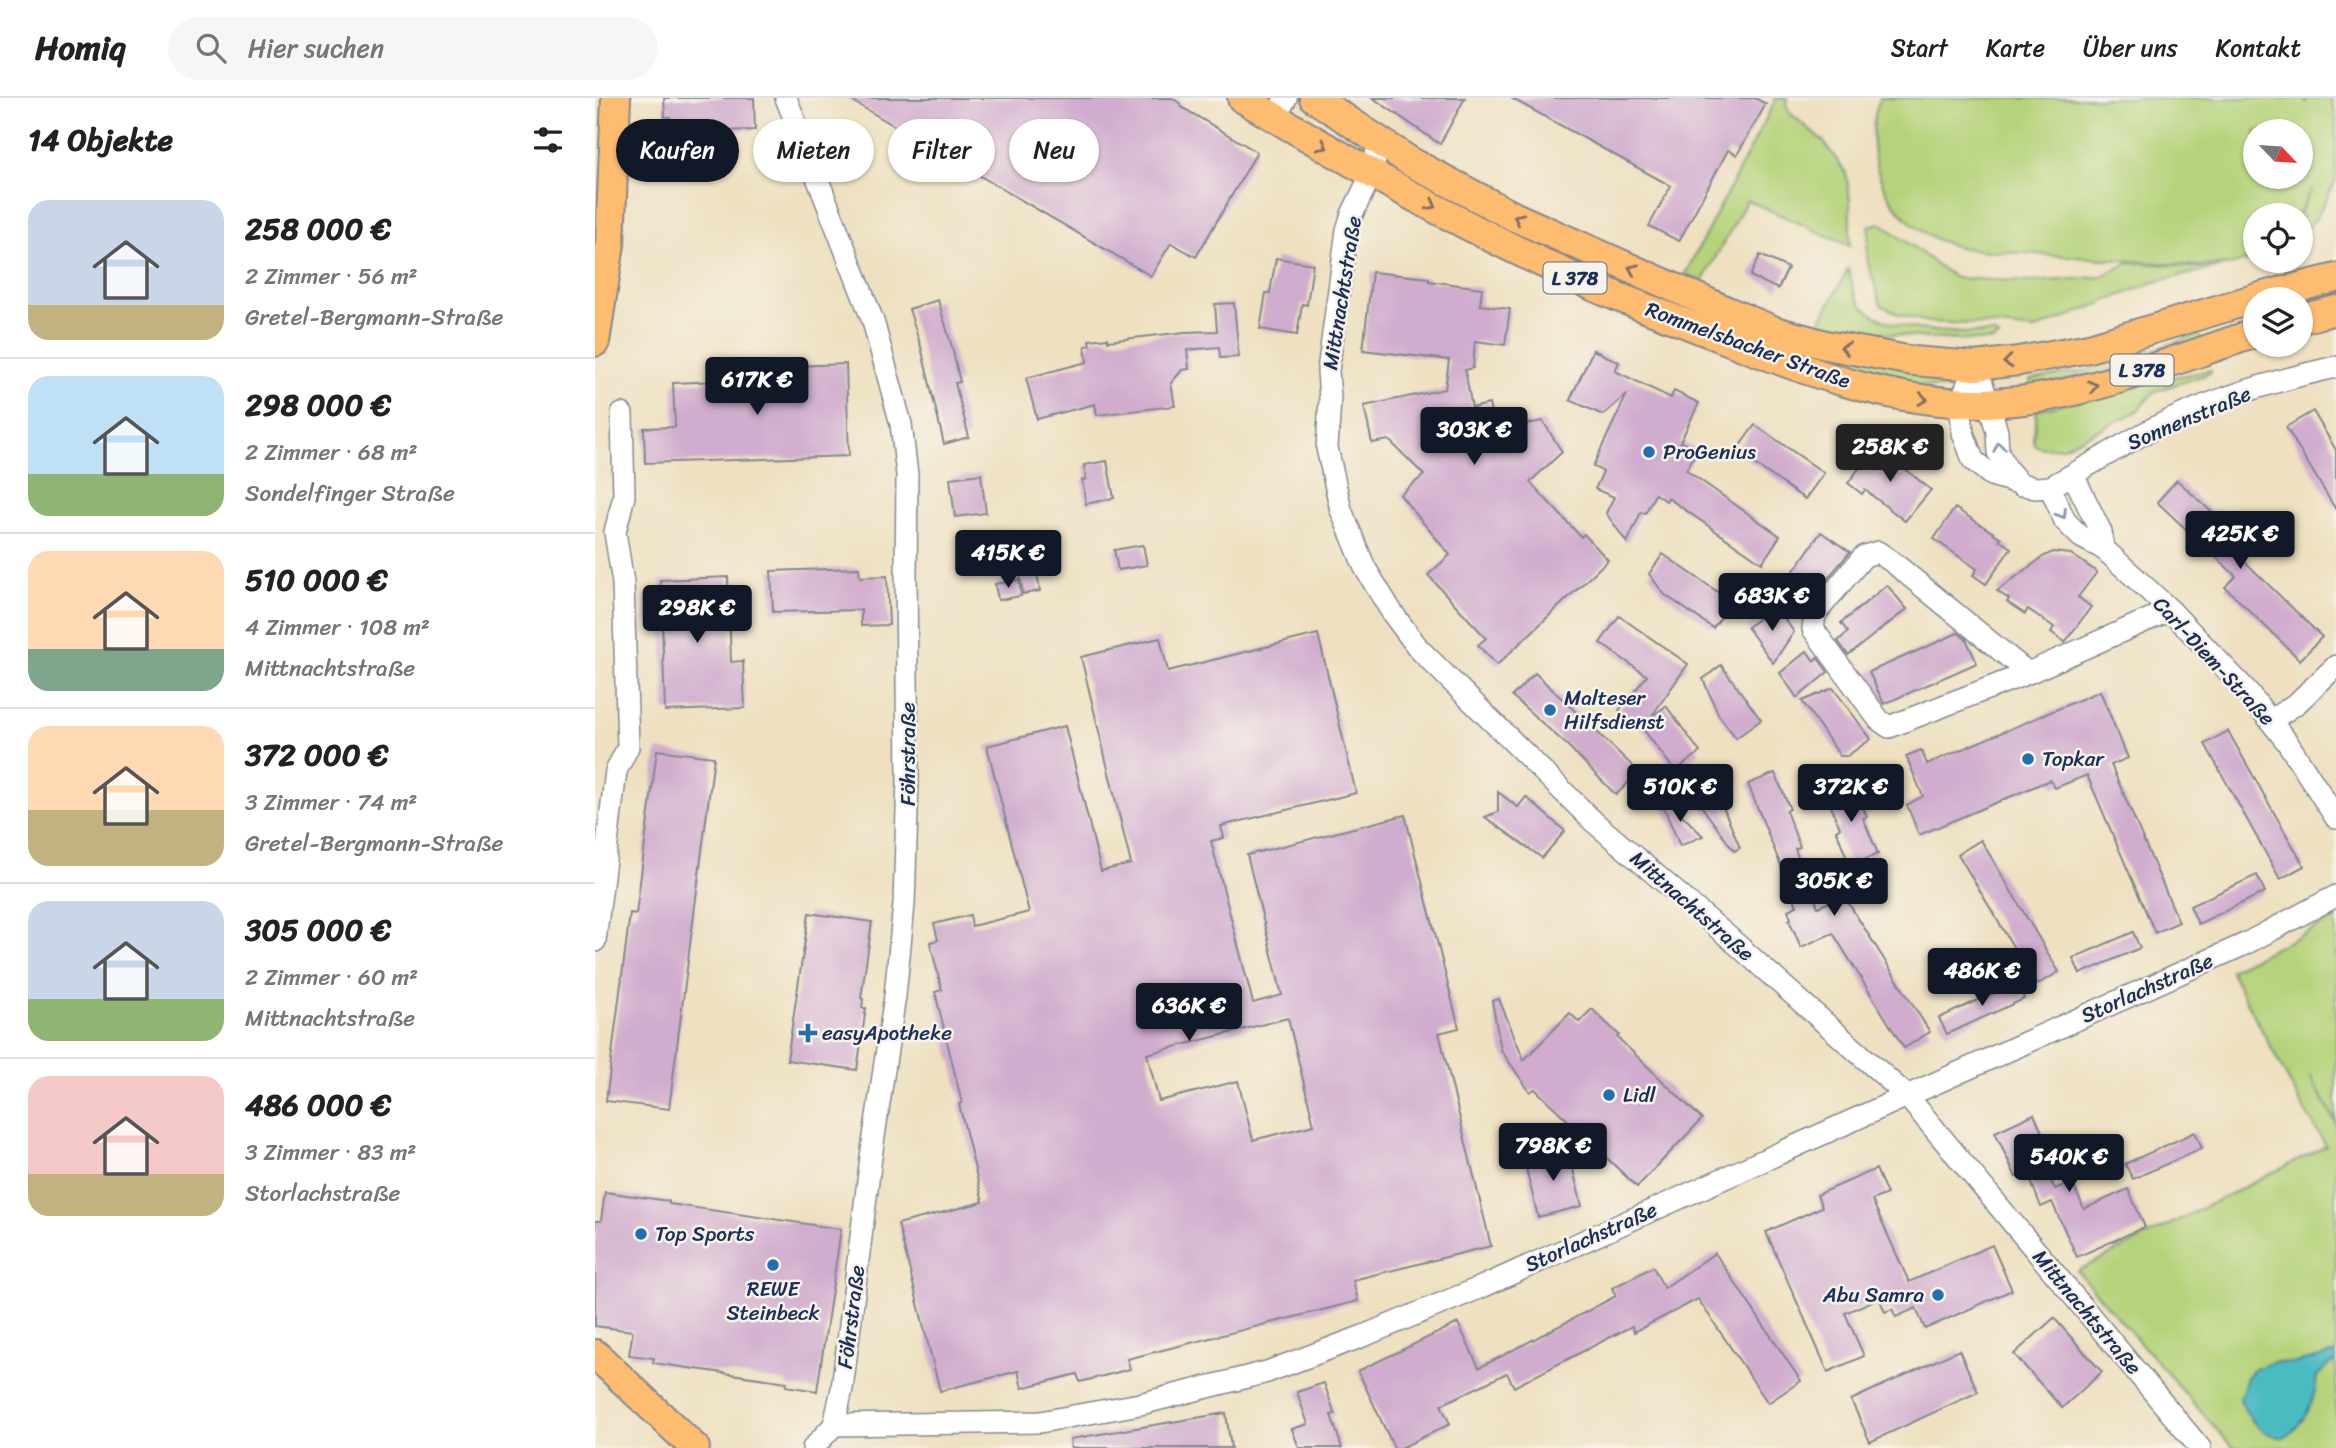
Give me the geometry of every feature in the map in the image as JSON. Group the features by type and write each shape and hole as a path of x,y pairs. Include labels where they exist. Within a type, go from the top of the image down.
{"main road":[{"path":"595,342 612,218 616,98"},
{"name":"Rommelsbacher Straße","path":"1243,98 1280,108 1372,173 1595,288 1829,379 1884,393 1960,403 1989,403 2091,388 2243,337"},
{"name":"Rommelsbacher Straße","path":"1314,98 1379,142 1515,217 1775,331 1826,345 1913,361 1975,366 2089,348 2267,295 2336,278"},
{"path":"2313,316 2336,310"},
{"path":"595,1354 695,1448"}],"street":[{"name":"Föhrstraße","path":"786,98 873,321 901,424 907,475 908,779 904,904 895,996 871,1157 842,1389 834,1425"},
{"name":"Mittnachtstraße","path":"1379,142 1372,173 1347,230 1328,372 1330,399 1327,448 1341,510 1365,568 1393,614 1419,649 1594,822 1907,1096 2200,1448"},
{"path":"1975,366 1960,403 1963,433 1973,460 1991,475 2035,488 2050,487"},
{"path":"1975,366 1997,432 1998,452 2007,469 2021,485"},
{"name":"Sonnenstraße","path":"2050,487 2115,449 2176,418 2293,377 2336,367"},
{"path":"595,941 616,771 628,747 623,583 615,532 624,496 622,414"},
{"name":"Carl-Diem-Straße","path":"2073,475 2101,532 2104,549"},
{"name":"Carl-Diem-Straße","path":"2050,487 2065,522 2081,537 2104,549 2170,610 2248,691 2272,720 2336,818"},
{"path":"2028,673 1878,552 1864,556 1815,614 1813,629 1879,720 1889,727 2028,673 2170,610"},
{"path":"2272,720 2297,703 2336,666"},
{"name":"Storlachstraße","path":"834,1425 1040,1422 1140,1404 1267,1372 1484,1286 2245,944 2336,896"},
{"path":"813,1448 834,1425"}],"green space":[{"path":"1774,98 1787,98 1786,105 1791,114 1823,141 1846,173 1850,200 1850,246 1747,200 1702,282 1685,274 1774,103"},
{"path":"1880,98 2303,98 2307,103 2305,98 2330,98 2336,115 2336,181 2313,222 2313,203 2305,203 2311,190 2304,203 2243,203 2243,262 2154,282 2034,330 1928,322 1898,314 1881,305 1867,259 1869,226 1881,223 1955,278 2032,282 2100,277 2130,262 2201,268 2227,264 2201,266 1987,251 1951,245 1921,230 1904,216 1891,200 1875,162 1874,119"},
{"path":"1575,257 1947,379 1956,389 1865,378 1638,295 1572,263"},
{"path":"1848,269 1858,300 1883,320 1901,326 1941,332 1994,334 1999,337 1994,341 1928,338 1819,324"},
{"path":"2198,335 2203,341 2153,359 2032,388 2030,380 2088,370"},
{"path":"2211,370 2211,373 2155,391 2136,412 2063,447 2043,448 2034,445 2036,410"},
{"path":"2336,918 2336,1121 2310,1076 2336,1124 2336,1448 2233,1448 2077,1271 2326,1146 2230,970"}],"water":[{"path":"2336,1353 2336,1363 2330,1364 2317,1376 2311,1403 2304,1418 2292,1432 2284,1438 2268,1433 2256,1425 2240,1400 2247,1377 2255,1369 2273,1362 2295,1363"}],"building":[{"path":"664,98 754,98 753,130 739,130 739,119 665,117"},
{"path":"847,98 1172,98 1181,104 1180,106 1257,152 1196,257 1171,243 1151,276 990,182 995,182 995,119 888,119 888,122"},
{"path":"1373,98 1465,98 1440,144"},
{"path":"1511,98 1755,98 1766,104 1737,155 1728,150 1679,241 1649,226 1671,186"},
{"path":"1760,255 1788,268 1778,289 1750,276"},
{"path":"1276,258 1313,264 1307,305 1302,304 1297,335 1260,329"},
{"path":"1372,272 1429,278 1429,281 1482,288 1480,305 1510,309 1505,345 1475,341 1473,368 1465,370 1472,408 1489,404 1495,430 1543,421 1562,452 1530,482 1581,537 1584,534 1608,560 1497,665 1478,645 1486,638 1428,575 1450,555 1400,495 1424,475 1389,440 1372,443 1364,406 1445,389 1449,360 1363,350"},
{"path":"938,300 960,382 955,383 969,437 944,444 909,309"},
{"path":"1234,303 1239,357 1220,358 1219,347 1187,350 1189,369 1182,370 1171,383 1175,406 1097,415 1095,404 1037,419 1026,378 1087,362 1085,346 1090,345 1089,340 1108,338 1108,341 1217,331 1215,304"},
{"path":"1593,350 1619,362 1615,371 1671,398 1674,391 1699,403 1680,442 1698,450 1686,470 1780,536 1762,563 1668,498 1666,501 1655,494 1645,514 1641,512 1627,543 1606,513 1614,497 1595,489 1603,472 1593,466 1627,394 1603,415 1570,400"},
{"path":"846,364 849,456 645,463 644,428 675,427 673,383 719,381 718,369"},
{"path":"2313,411 2336,450 2336,510 2286,427"},
{"path":"1755,425 1824,473 1805,499 1736,451"},
{"path":"1874,449 1886,458 1888,455 1931,490 1905,521 1865,490 1862,494 1848,483"},
{"path":"1107,461 1114,498 1086,504 1082,480 1086,479 1084,465"},
{"path":"981,474 986,513 955,517 950,478"},
{"path":"2177,480 2243,541 2234,551 2322,637 2300,660 2225,587 2236,576 2157,502"},
{"path":"1955,508 2001,538 1999,540 2011,548 1986,584 1973,575 1977,569 1934,539"},
{"path":"1821,532 1850,552 1810,599 1786,582"},
{"path":"1143,545 1147,565 1118,570 1114,550"},
{"path":"2053,552 2071,554 2097,572 2078,597 2091,607 2065,642 2051,632 2054,627 2028,609 2025,614 2007,602 2009,599 1997,591"},
{"path":"1663,554 1732,602 1713,628 1664,594 1649,574"},
{"path":"1034,555 1040,591 1023,594 1017,558"},
{"path":"859,568 860,577 887,576 889,625 861,626 861,610 773,612 771,571"},
{"path":"728,577 731,662 743,661 745,708 665,711 662,621 646,621 645,593 661,592 660,580"},
{"path":"1019,580 1021,596 998,600 995,584"},
{"path":"1887,585 1907,609 1848,655 1838,641 1848,632 1841,623"},
{"path":"1776,607 1794,632 1773,663 1747,627"},
{"path":"1619,616 1688,664 1651,717 1666,706 1700,752 1675,771 1643,729 1619,710 1647,676 1600,643"},
{"path":"1958,633 1966,639 1977,663 1884,704 1869,672"},
{"path":"1318,634 1356,793 1221,826 1224,838 1211,841 1253,1003 1282,995 1247,855 1405,815 1459,1028 1439,1033 1491,1246 1353,1280 1358,1301 1127,1359 1130,1369 1080,1382 1077,1374 1022,1388 1018,1371 940,1391 898,1224 983,1202 935,992 942,990 930,942 938,940 934,924 970,915 972,926 1029,912 987,746 1065,726 1101,871 1131,864 1081,657 1160,638 1168,671","holes":["1288,1018 1314,1125 1253,1140 1238,1081 1159,1101 1147,1054"]},
{"path":"1807,651 1814,661 1817,657 1828,672 1797,698 1780,673"},
{"path":"1721,665 1761,720 1736,738 1718,714 1703,679"},
{"path":"1535,673 1639,772 1616,795 1568,746 1512,696"},
{"path":"1833,688 1871,739 1847,756 1840,756 1802,701"},
{"path":"2100,691 2128,758 2111,765 2179,922 2155,933 2087,775 2055,788 2050,780 1919,835 1907,805 1923,796 1906,756 1921,750 1927,764"},
{"path":"2228,731 2304,866 2280,879 2205,744"},
{"path":"657,750 714,757 669,1109 606,1101 630,913 636,914"},
{"path":"1775,773 1790,809 1786,811 1800,847 1795,849 1818,907 1844,896 1930,1032 1904,1048 1833,933 1801,947 1789,920 1788,910 1797,906 1748,784"},
{"path":"1852,781 1878,854 1850,866 1836,830 1840,828 1825,792"},
{"path":"1714,785 1740,848 1734,851 1691,792"},
{"path":"1656,789 1703,836 1680,846"},
{"path":"1498,792 1518,807 1526,797 1565,831 1542,858 1485,817 1498,812"},
{"path":"1981,840 2059,972 2036,985 1958,854"},
{"path":"2257,875 2265,892 2198,924 2190,906"},
{"path":"809,913 872,922 861,998 862,1008 866,1008 857,1070 787,1060"},
{"path":"2133,932 2140,948 2080,974 2073,958"},
{"path":"2017,982 2024,999 1947,1034 1939,1018"},
{"name":"Lidl","path":"1499,999 1524,1060 1570,1013 1579,1022 1592,1009 1619,1035 1617,1037 1702,1119 1637,1187 1535,1089 1530,1092 1501,1050 1492,1001"},
{"path":"2034,1114 2044,1137 2032,1142 2055,1189 2072,1182 2084,1209 2128,1189 2145,1227 2077,1257 2052,1202 2041,1207 2027,1171 2016,1177 1995,1132"},
{"path":"2195,1132 2202,1148 2133,1179 2125,1164"},
{"path":"1568,1149 1582,1206 1538,1217 1524,1160"},
{"path":"1876,1169 1887,1194 1872,1200 1909,1282 1992,1245 2012,1290 1925,1329 1916,1308 1896,1317 1892,1309 1885,1312 1879,1298 1845,1313 1864,1356 1828,1372 1766,1232 1822,1207 1817,1195"},
{"path":"605,1192 841,1229 817,1391 786,1386 787,1382 653,1363 654,1358 629,1355 633,1331 595,1326 595,1221 601,1221"},
{"path":"1715,1253 1801,1381 1768,1403 1698,1299 1634,1332 1632,1326 1514,1387 1507,1373 1441,1405 1450,1424 1401,1448 1394,1448 1358,1371 1458,1323 1479,1368 1616,1296 1612,1288 1653,1267 1664,1288"},
{"path":"2054,1318 2102,1372 2062,1408 2014,1354"},
{"path":"1959,1350 1978,1392 1870,1442 1851,1400"},
{"path":"1324,1383 1335,1414 1331,1415 1342,1448 1299,1448 1292,1429 1308,1424 1297,1392"},
{"path":"1226,1413 1231,1448 1071,1448 1070,1439"}],"place":[{"name":"ProGenius","path":"1649,452"},
{"name":"Malteser Hilfsdienst","path":"1550,710"},
{"name":"Topkar","path":"2028,759"},
{"name":"easyApotheke","path":"808,1033"},
{"name":"Lidl","path":"1609,1095"},
{"name":"Top Sports","path":"641,1234"},
{"name":"REWE Steinbeck","path":"773,1265"},
{"name":"Abu Samra","path":"1938,1295"}]}
